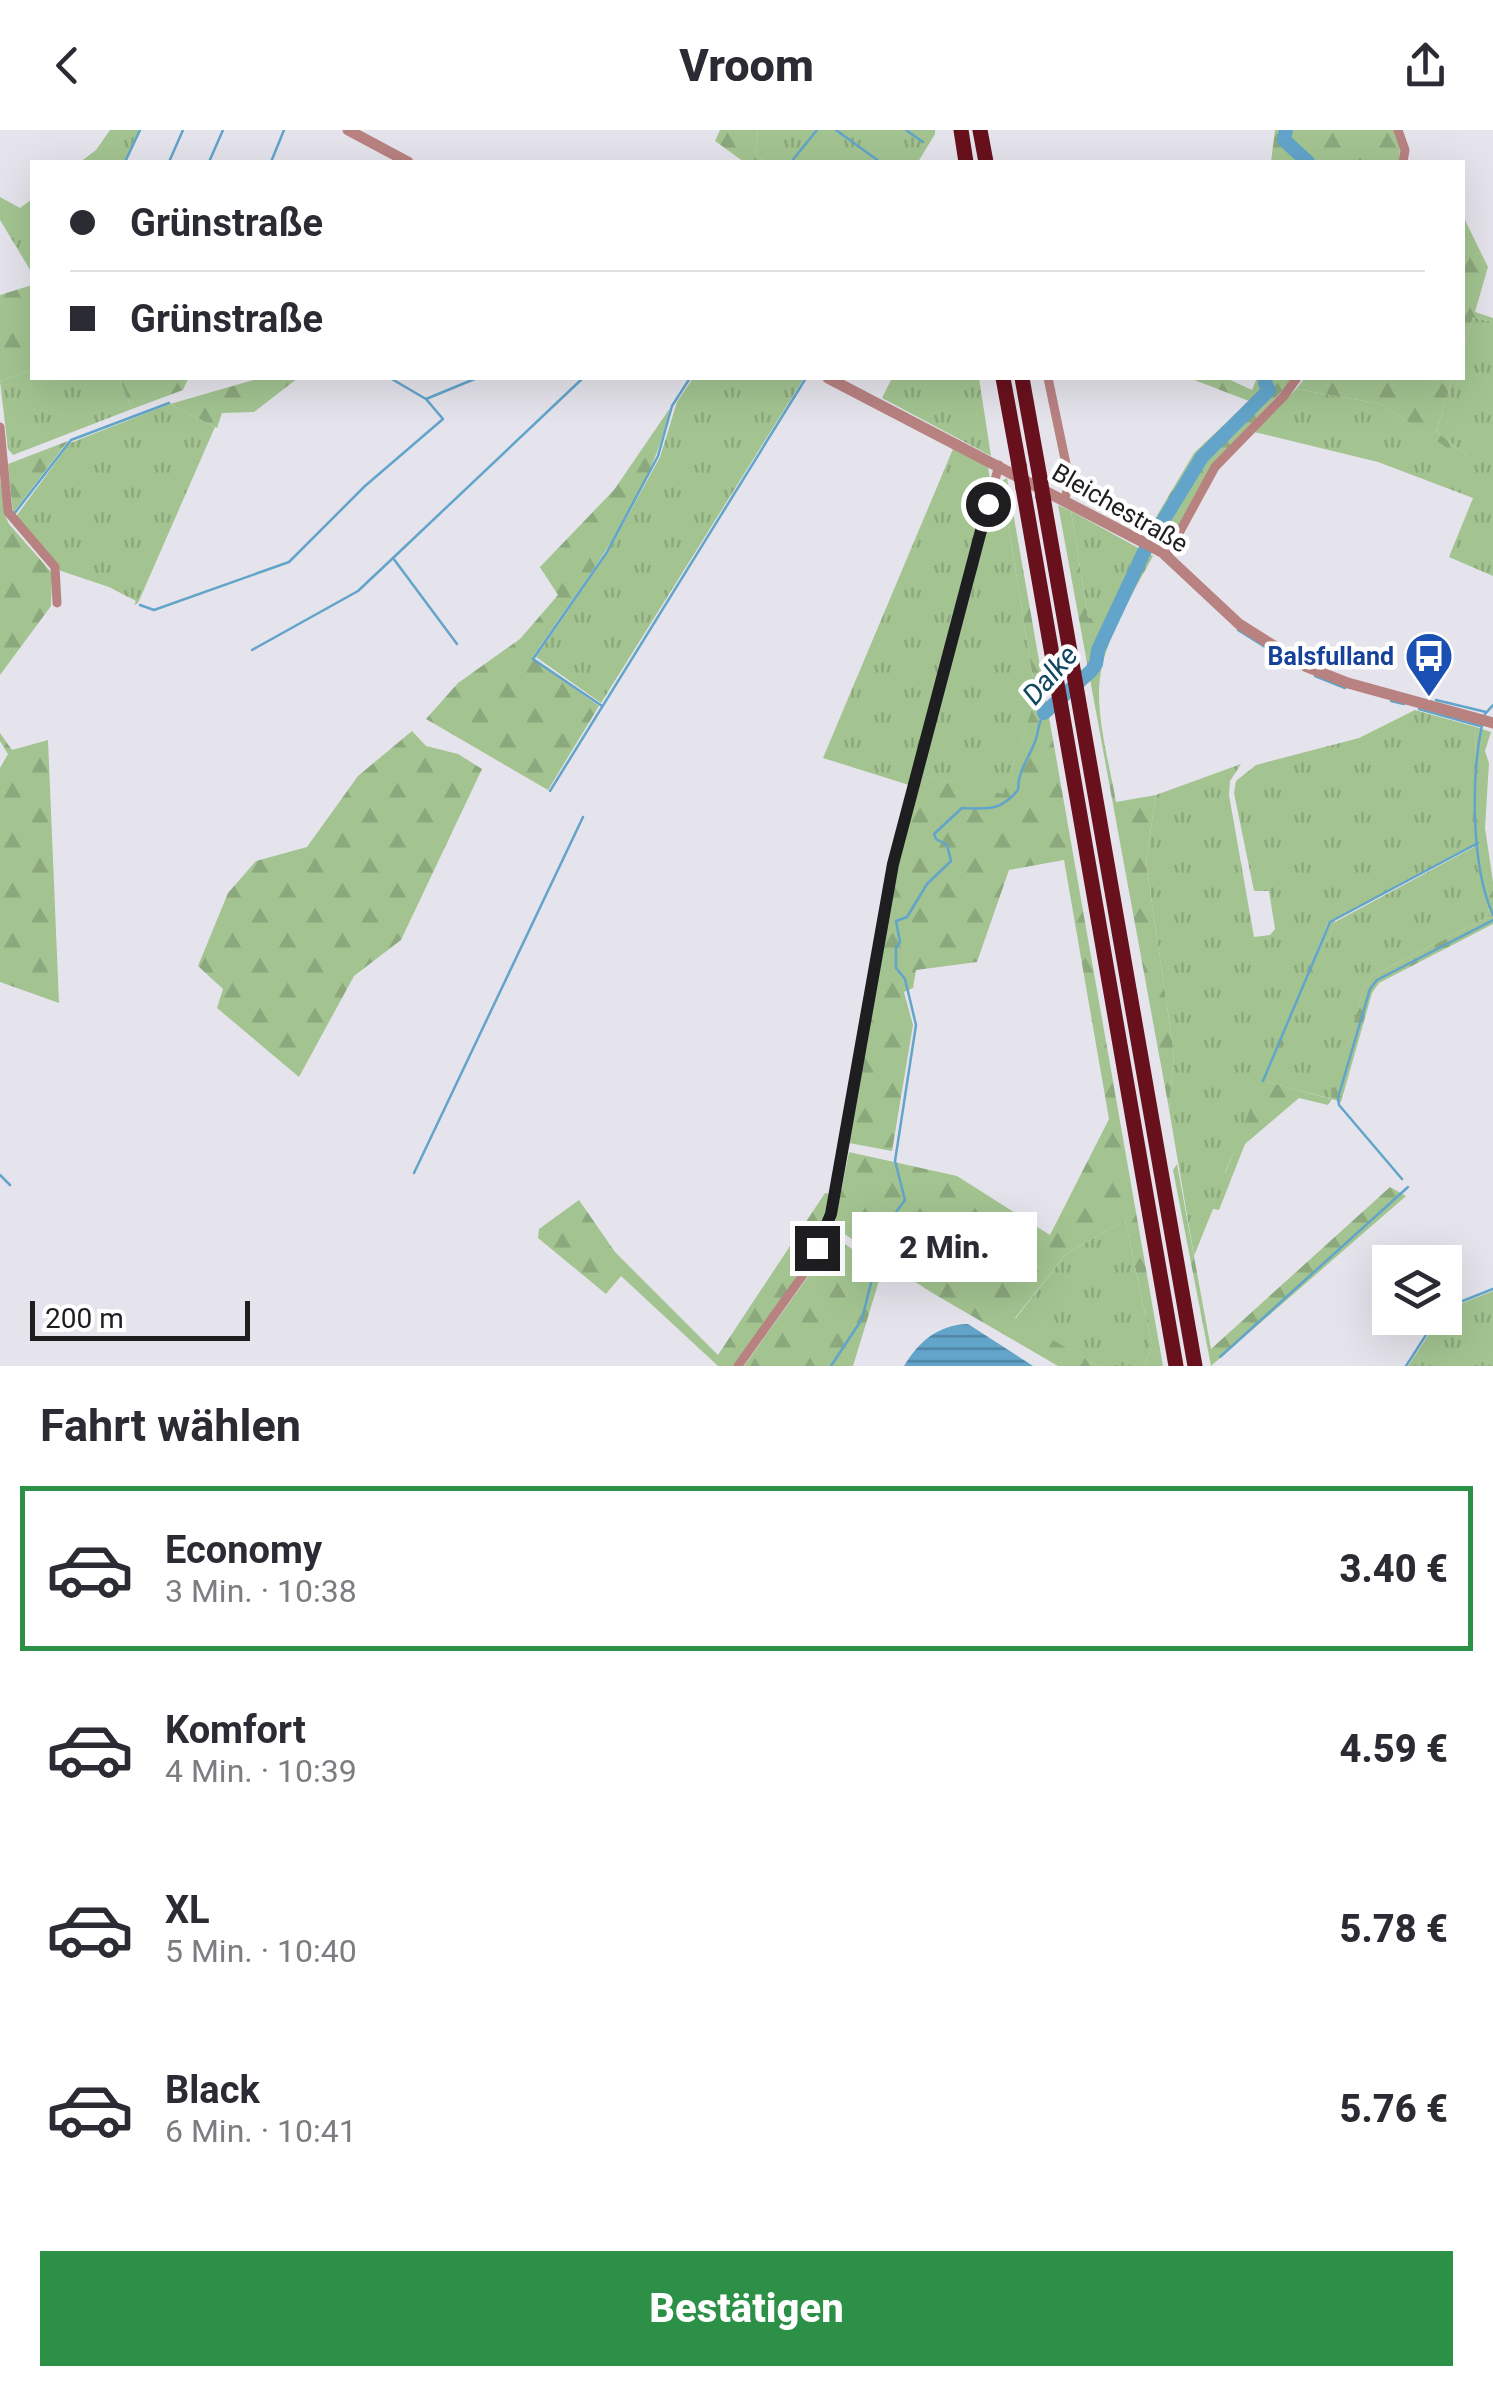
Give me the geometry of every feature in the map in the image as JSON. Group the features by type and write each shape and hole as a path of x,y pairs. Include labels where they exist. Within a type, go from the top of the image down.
{"highway":[{"path":"961,130 966,160"},
{"path":"980,130 986,160"},
{"path":"1003,380 1176,1366"},
{"path":"1022,380 1195,1366"}],"street":[{"path":"348,130 404,160"},
{"path":"1398,130 1405,150 1403,160"},
{"name":"Bleichestraße","path":"832,380 1165,554 1239,624 1307,667 1348,683 1493,722"},
{"path":"1048,380 1070,483 1064,500"},
{"path":"1165,554 1215,467 1296,380"},
{"path":"0,427 8,512 54,567 57,603"},
{"path":"738,1366 808,1268 831,1214 893,864 998,465"}],"green space":[{"path":"110,130 139,130 125,160 83,160 96,150"},
{"path":"720,130 758,130 755,155 763,160 741,160 715,141"},
{"path":"758,130 935,130 919,160 763,160 755,155"},
{"path":"1275,130 1395,130 1400,147 1399,160 1271,160"},
{"path":"0,197 20,208 30,200 30,270 0,220"},
{"path":"1465,220 1488,267 1475,312 1493,318 1493,322 1473,317 1465,342"},
{"path":"30,286 30,371 0,381 0,295"},
{"path":"1473,317 1493,322 1493,576 1449,557 1473,498 1378,462 1254,432 1296,389 1381,404 1464,458 1466,455 1436,431 1452,380 1465,380 1465,342"},
{"path":"30,371 30,380 120,380 132,409 13,455 8,449 0,381"},
{"path":"120,380 188,380 183,390 132,409"},
{"path":"253,380 295,380 254,412 222,413 217,428 170,404"},
{"path":"692,380 803,380 601,703 536,657 608,552 660,457 677,402"},
{"path":"891,380 979,380 991,456 882,398"},
{"path":"1194,380 1230,380 1252,390 1256,380 1292,380 1212,465 1169,542 1162,544 1146,534 1194,453 1249,401"},
{"path":"1303,380 1452,380 1436,431 1466,455 1464,459 1381,404 1296,389"},
{"path":"170,404 215,427 138,603 134,605 136,601 109,587 61,571 14,519 70,443"},
{"path":"670,408 660,442 631,508 532,658 599,706 548,790 426,719 458,683 520,639 558,595 540,567 614,490"},
{"path":"68,441 13,513 8,464"},
{"path":"953,449 988,467 990,479 909,785 823,758"},
{"path":"0,477 9,524 52,573 51,606 0,675"},
{"path":"1007,478 1163,1366 1144,1366 1152,1346 1125,1220 1066,1254 1015,1318 1098,1366 1058,1366 929,1291 834,1227 849,1152 957,1176 1050,1235 1109,1119 1064,860 1009,870 977,962 916,970 913,988 904,992 913,1025 892,1151 849,1143 897,865 921,775 1003,794 1036,697 1006,512 994,509 974,582 971,581 997,484"},
{"path":"1058,505 1071,511 1088,618 1106,618 1142,550 1153,556 1114,631 1103,663 1099,692 1116,802 1156,795 1146,862 1174,1054 1169,1109"},
{"path":"994,508 1006,512 1036,697 1003,795 921,775"},
{"path":"1071,511 1142,550 1106,618 1088,618"},
{"path":"1415,710 1476,727 1473,845 1328,923 1225,1173 1232,1177 1219,1210 1213,1209 1194,1256 1169,1109 1174,1054 1146,862 1156,795 1241,764 1230,781 1229,795 1254,937 1270,935 1275,929 1269,891 1254,891 1234,793 1236,781 1256,765 1359,738"},
{"path":"1476,727 1491,732 1485,751 1489,763 1485,828 1493,882 1493,924 1379,983 1372,993 1341,1102 1332,1099 1328,1105 1299,1098 1245,1144 1232,1177 1225,1174 1333,917 1335,922 1268,1082 1331,1099 1364,988 1372,976 1490,916 1472,840"},
{"path":"412,731 426,746 458,754 482,769 401,940 354,976 299,1077 217,1008 223,989 198,966 228,893 256,861 307,847 358,776"},
{"path":"0,733 12,750 48,740 59,1003 0,982 0,768 8,754"},
{"path":"1474,847 1490,916 1372,976 1364,988 1332,1099 1267,1082 1335,922"},
{"path":"1177,1164 1211,1349 1390,1187 1406,1196 1211,1366 1173,1170"},
{"path":"825,1193 832,1194 816,1241 778,1305 734,1366 718,1366 621,1276 606,1294 538,1238 539,1229 579,1200 615,1252 718,1355"},
{"path":"1125,1220 1152,1346 1144,1366 1098,1366 1015,1319 1066,1254"},
{"path":"830,1233 882,1271 853,1366 744,1366 812,1271"},
{"path":"1493,1291 1493,1366 1408,1366 1428,1335 1462,1335 1462,1303"}],"water":[{"path":"968,1324 1033,1366 904,1366 930,1336 947,1327"}],"waterway":[{"path":"126,160 140,130"},
{"path":"170,160 183,130"},
{"path":"210,160 223,130"},
{"path":"272,160 284,130"},
{"path":"793,160 817,130"},
{"path":"836,130 877,160"},
{"path":"906,130 923,142"},
{"name":"Dalke","path":"1286,130 1284,140 1306,160"},
{"path":"393,380 426,399"},
{"path":"140,605 154,610 289,562 365,486 443,419 426,399 472,380"},
{"path":"393,558 581,380"},
{"path":"602,706 533,659 607,552 658,456 672,406 689,380"},
{"path":"550,791 805,380"},
{"name":"Dalke","path":"1044,713 1096,664 1098,650 1144,552 1202,457 1269,390 1266,380"},
{"path":"14,514 71,440 169,403"},
{"path":"252,650 358,591 393,558 457,644"},
{"path":"1238,630 1299,668"},
{"path":"1315,676 1345,688"},
{"path":"1436,700 1486,712"},
{"path":"1391,701 1404,704"},
{"path":"1485,714 1493,705"},
{"path":"1419,709 1480,726"},
{"name":"Dalke","path":"831,1366 862,1319 885,1227 905,1200 895,1161 916,1025 905,979 896,968 896,948 900,942 896,921 907,917 927,884 951,861 947,845 934,834 962,808 994,807 1018,790 1044,713"},
{"path":"1482,725 1475,821 1480,872 1493,915"},
{"path":"414,1173 583,817"},
{"path":"1263,1081 1330,922 1478,843"},
{"path":"1402,1179 1339,1105 1370,989 1377,980 1493,920"},
{"path":"0,1175 10,1185"},
{"path":"1220,1357 1408,1187"},
{"path":"1462,1301 1493,1289"},
{"path":"1406,1366 1426,1335"}],"place":[{"name":"Balsfulland","path":"1429,698"}],"route":[{"path":"817,1248 831,1214 893,864 988,504"}]}
